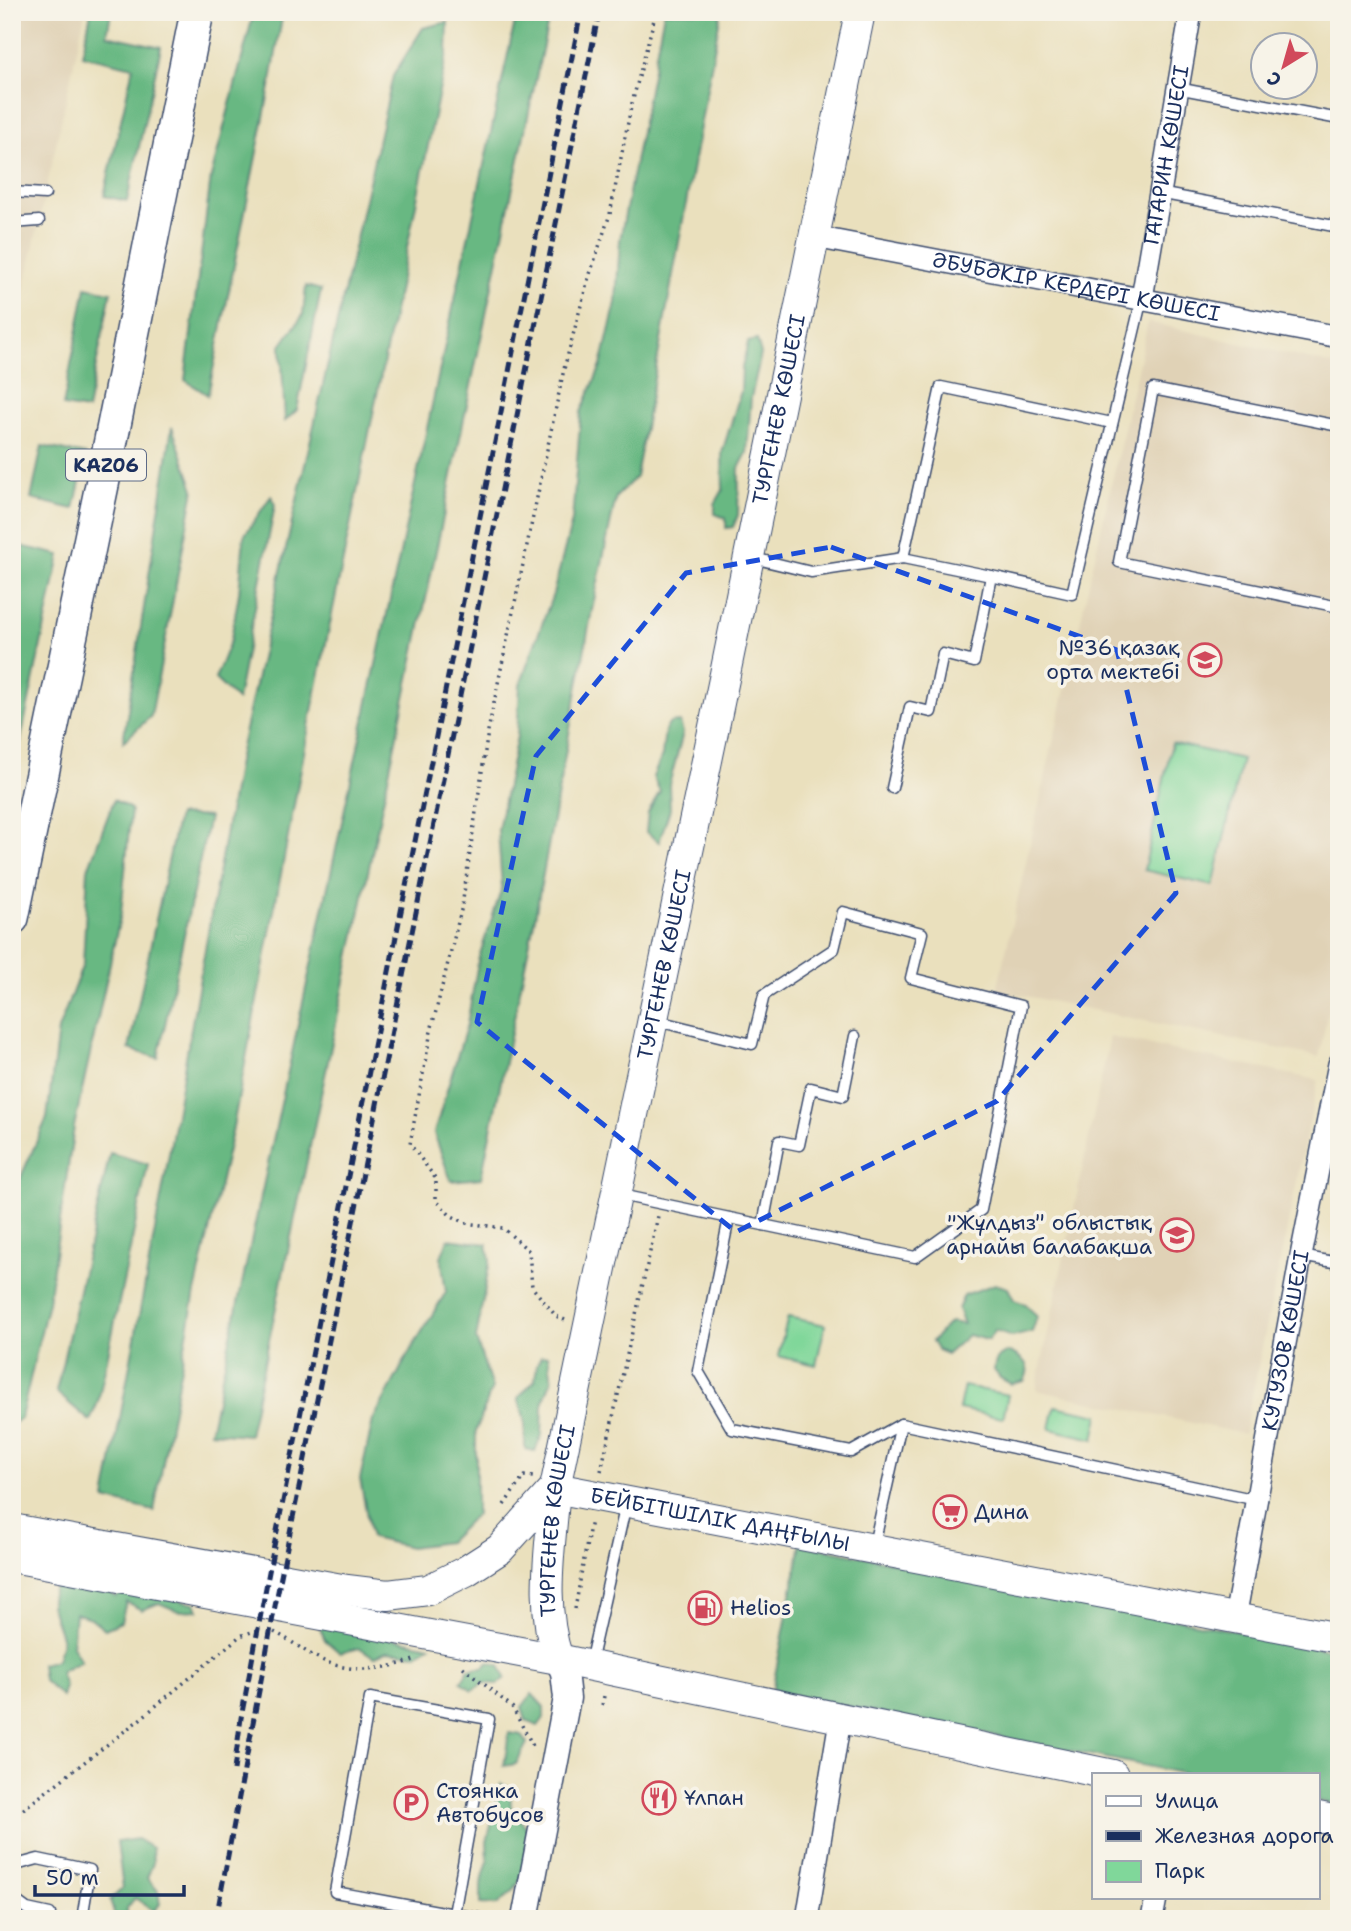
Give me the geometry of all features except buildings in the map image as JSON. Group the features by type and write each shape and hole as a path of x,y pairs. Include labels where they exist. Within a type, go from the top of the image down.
{"highway":[{"name":"KАZ06","path":"12,918 197,12"}],"main road":[{"name":"ТУРГЕНЕВ КӨШЕСІ","path":"558,1659 550,1636 546,1606 556,1484 860,12"},
{"name":"БЕЙБІТШІЛІК ДАҢҒЫЛЫ","path":"556,1484 626,1502 1339,1638"},
{"path":"12,1529 347,1590 388,1595 428,1590 466,1571 500,1549 556,1484"},
{"path":"12,1558 558,1659 598,1659 840,1720 1103,1773"},
{"path":"1320,1817 1339,1821"}],"street":[{"name":"ГАГАРИН КӨШЕСІ","path":"1142,298 1191,12"},
{"name":"ӘБУБӘКІР КЕРДЕРІ КӨШЕСІ","path":"815,237 1339,337"},
{"name":"КУТУЗОВ КӨШЕСІ","path":"1236,1618 1301,1256 1339,1064"},
{"name":"ТУРГЕНЕВ КӨШЕСІ","path":"525,1919 567,1698 564,1672 558,1659"},
{"path":"807,1919 840,1720"},
{"path":"1152,1919 1156,1899"}],"lane":[{"path":"1177,88 1339,120"},
{"path":"12,192 45,194"},
{"path":"1160,193 1339,227"},
{"path":"12,223 39,221"},
{"path":"749,557 811,572 903,558 1072,593 1142,298"},
{"path":"903,558 941,387 1112,423"},
{"path":"1339,426 1153,389 1119,562 1339,607"},
{"path":"892,789 910,707 931,712 943,654 974,662 991,576"},
{"path":"617,1194 915,1257 981,1210 1021,1006 911,978 922,933 843,912 834,949 764,995 752,1044 653,1020"},
{"path":"763,1225 779,1141 799,1145 811,1088 843,1096 855,1036"},
{"path":"729,1218 698,1371 732,1429 851,1452 901,1424 1257,1500"},
{"path":"1301,1256 1339,1263"},
{"path":"873,1549 901,1424"},
{"path":"598,1659 626,1502"},
{"path":"454,1914 489,1719 370,1698 335,1892 454,1914 483,1919"},
{"path":"12,1866 38,1859 90,1870 77,1918"},
{"path":"12,1898 27,1909 51,1914"}],"path":[{"path":"588,1333 556,1316 532,1287 528,1251 503,1228 467,1223 450,1215 436,1200 436,1179 410,1144 431,1031 462,906 488,731 564,369 587,283 610,214 631,107 656,12"},
{"path":"602,1705 598,1659 584,1636 576,1629 573,1617 596,1496 661,1204"},
{"path":"501,1510 524,1476 556,1484"},
{"path":"12,1500 33,1508"},
{"path":"12,1818 139,1720 240,1636 253,1630 271,1631 317,1658 364,1670 381,1669 423,1657"},
{"path":"454,1661 474,1674 512,1707 533,1745 533,1755"}],"highlighted area":[{"path":"831,547 1117,650 1176,893 997,1101 736,1232 477,1022 536,756 686,573"}],"shaded area":[{"path":"12,12 85,12 12,345"},
{"name":"№36 қазақ орта мектебі","path":"1148,322 1339,366 1339,955 1319,1057 997,990"},
{"name":"\"Жұлдыз\" облыстық арнайы балабақша","path":"1110,1037 1318,1080 1244,1434 1036,1390"}],"green space":[{"path":"91,12 111,12 107,35 161,47 127,201 104,196 133,67 82,55"},
{"path":"254,12 283,12 208,395 185,380 211,177"},
{"path":"517,12 550,12 249,1435 210,1432"},
{"path":"664,12 721,12 636,477 616,497 592,610 535,917 481,1178 451,1181 434,1133 467,1024 479,957 502,888 498,830 517,736 520,685 553,594 572,521 581,412 601,366 616,302 620,240"},
{"path":"448,22 447,53 310,721 232,1132 195,1292 154,1511 105,1499 239,756 393,76 423,28"},
{"path":"306,286 321,290 297,410 285,421 281,346 303,315"},
{"path":"86,287 111,292 87,410 63,406"},
{"path":"757,340 761,354 751,398 747,453 739,468 738,515 733,527 726,528 726,518 715,514 715,504 723,490 722,453 741,391 742,368 748,342"},
{"path":"172,427 194,489 151,716 123,742"},
{"path":"42,446 86,455 74,509 31,499"},
{"path":"271,496 275,505 237,700 215,679 231,639 239,593 244,536"},
{"path":"12,544 60,555 12,781"},
{"path":"680,722 683,733 669,785 670,809 659,842 646,832 648,813 660,791 653,777 662,756 665,730 670,723"},
{"path":"1172,743 1242,759 1213,886 1144,870"},
{"path":"114,800 131,809 121,913 74,1127 48,1302 21,1418 12,1425 12,1197 47,1118 58,1030 83,964 88,869"},
{"path":"178,815 209,817 158,1058 129,1049"},
{"path":"110,1153 148,1164 98,1402 90,1421 56,1392"},
{"path":"448,1239 487,1244 490,1260 476,1339 492,1388 476,1431 476,1514 448,1542 410,1547 371,1538 360,1479 373,1420 446,1292 441,1257"},
{"path":"995,1284 1008,1288 1014,1300 1026,1304 1037,1317 1032,1332 1012,1337 995,1331 988,1340 968,1335 947,1354 937,1350 932,1341 950,1322 964,1324 958,1309 964,1295"},
{"path":"788,1317 825,1325 816,1365 778,1356"},
{"path":"1009,1352 1019,1357 1027,1366 1024,1381 1011,1384 1000,1378 994,1370 998,1358"},
{"path":"548,1355 552,1380 543,1401 542,1435 535,1451 525,1449 525,1420 518,1398 535,1380 541,1356"},
{"path":"964,1386 1008,1395 1003,1418 959,1409"},
{"path":"1055,1406 1099,1415 1094,1439 1050,1429"},
{"path":"801,1544 1339,1652 1339,1805 1320,1801 1320,1773 1181,1773 772,1691"},
{"path":"62,1578 81,1584 90,1592 104,1586 115,1597 125,1592 143,1598 150,1595 195,1603 198,1610 178,1611 159,1603 142,1610 126,1602 121,1622 105,1629 91,1618 75,1613 72,1646 81,1661 60,1672 65,1686 62,1697 43,1680 41,1664 57,1660 60,1648 61,1637 51,1600 52,1593"},
{"path":"318,1623 430,1646 417,1654 386,1651 374,1657 360,1648 340,1653 325,1640"},
{"path":"488,1662 500,1665 505,1678 498,1684 484,1683 472,1690 461,1682 469,1669 484,1668"},
{"path":"532,1694 544,1707 544,1718 538,1726 526,1721 522,1707"},
{"path":"509,1733 522,1735 527,1743 516,1764 504,1766"},
{"path":"501,1784 510,1788 511,1807 527,1828 527,1851 521,1878 513,1891 497,1905 481,1904 481,1884 488,1861 487,1842"},
{"path":"137,1839 152,1848 153,1863 147,1878 158,1891 160,1904 154,1911 135,1898 127,1908 127,1919 116,1919 110,1900 123,1888 117,1842"}],"railway":[{"path":"234,1770 241,1718 272,1556 581,12"},
{"path":"216,1919 275,1606 599,12"}],"place":[{"name":"№36 қазақ орта мектебі","path":"1205,660"},
{"name":"\"Жұлдыз\" облыстық арнайы балабақша","path":"1177,1235"},
{"name":"Дина","path":"950,1512"},
{"name":"Helios","path":"705,1608"},
{"name":"Ұлпан","path":"659,1798"},
{"name":"Стоянка Автобусов","path":"411,1803"}]}
